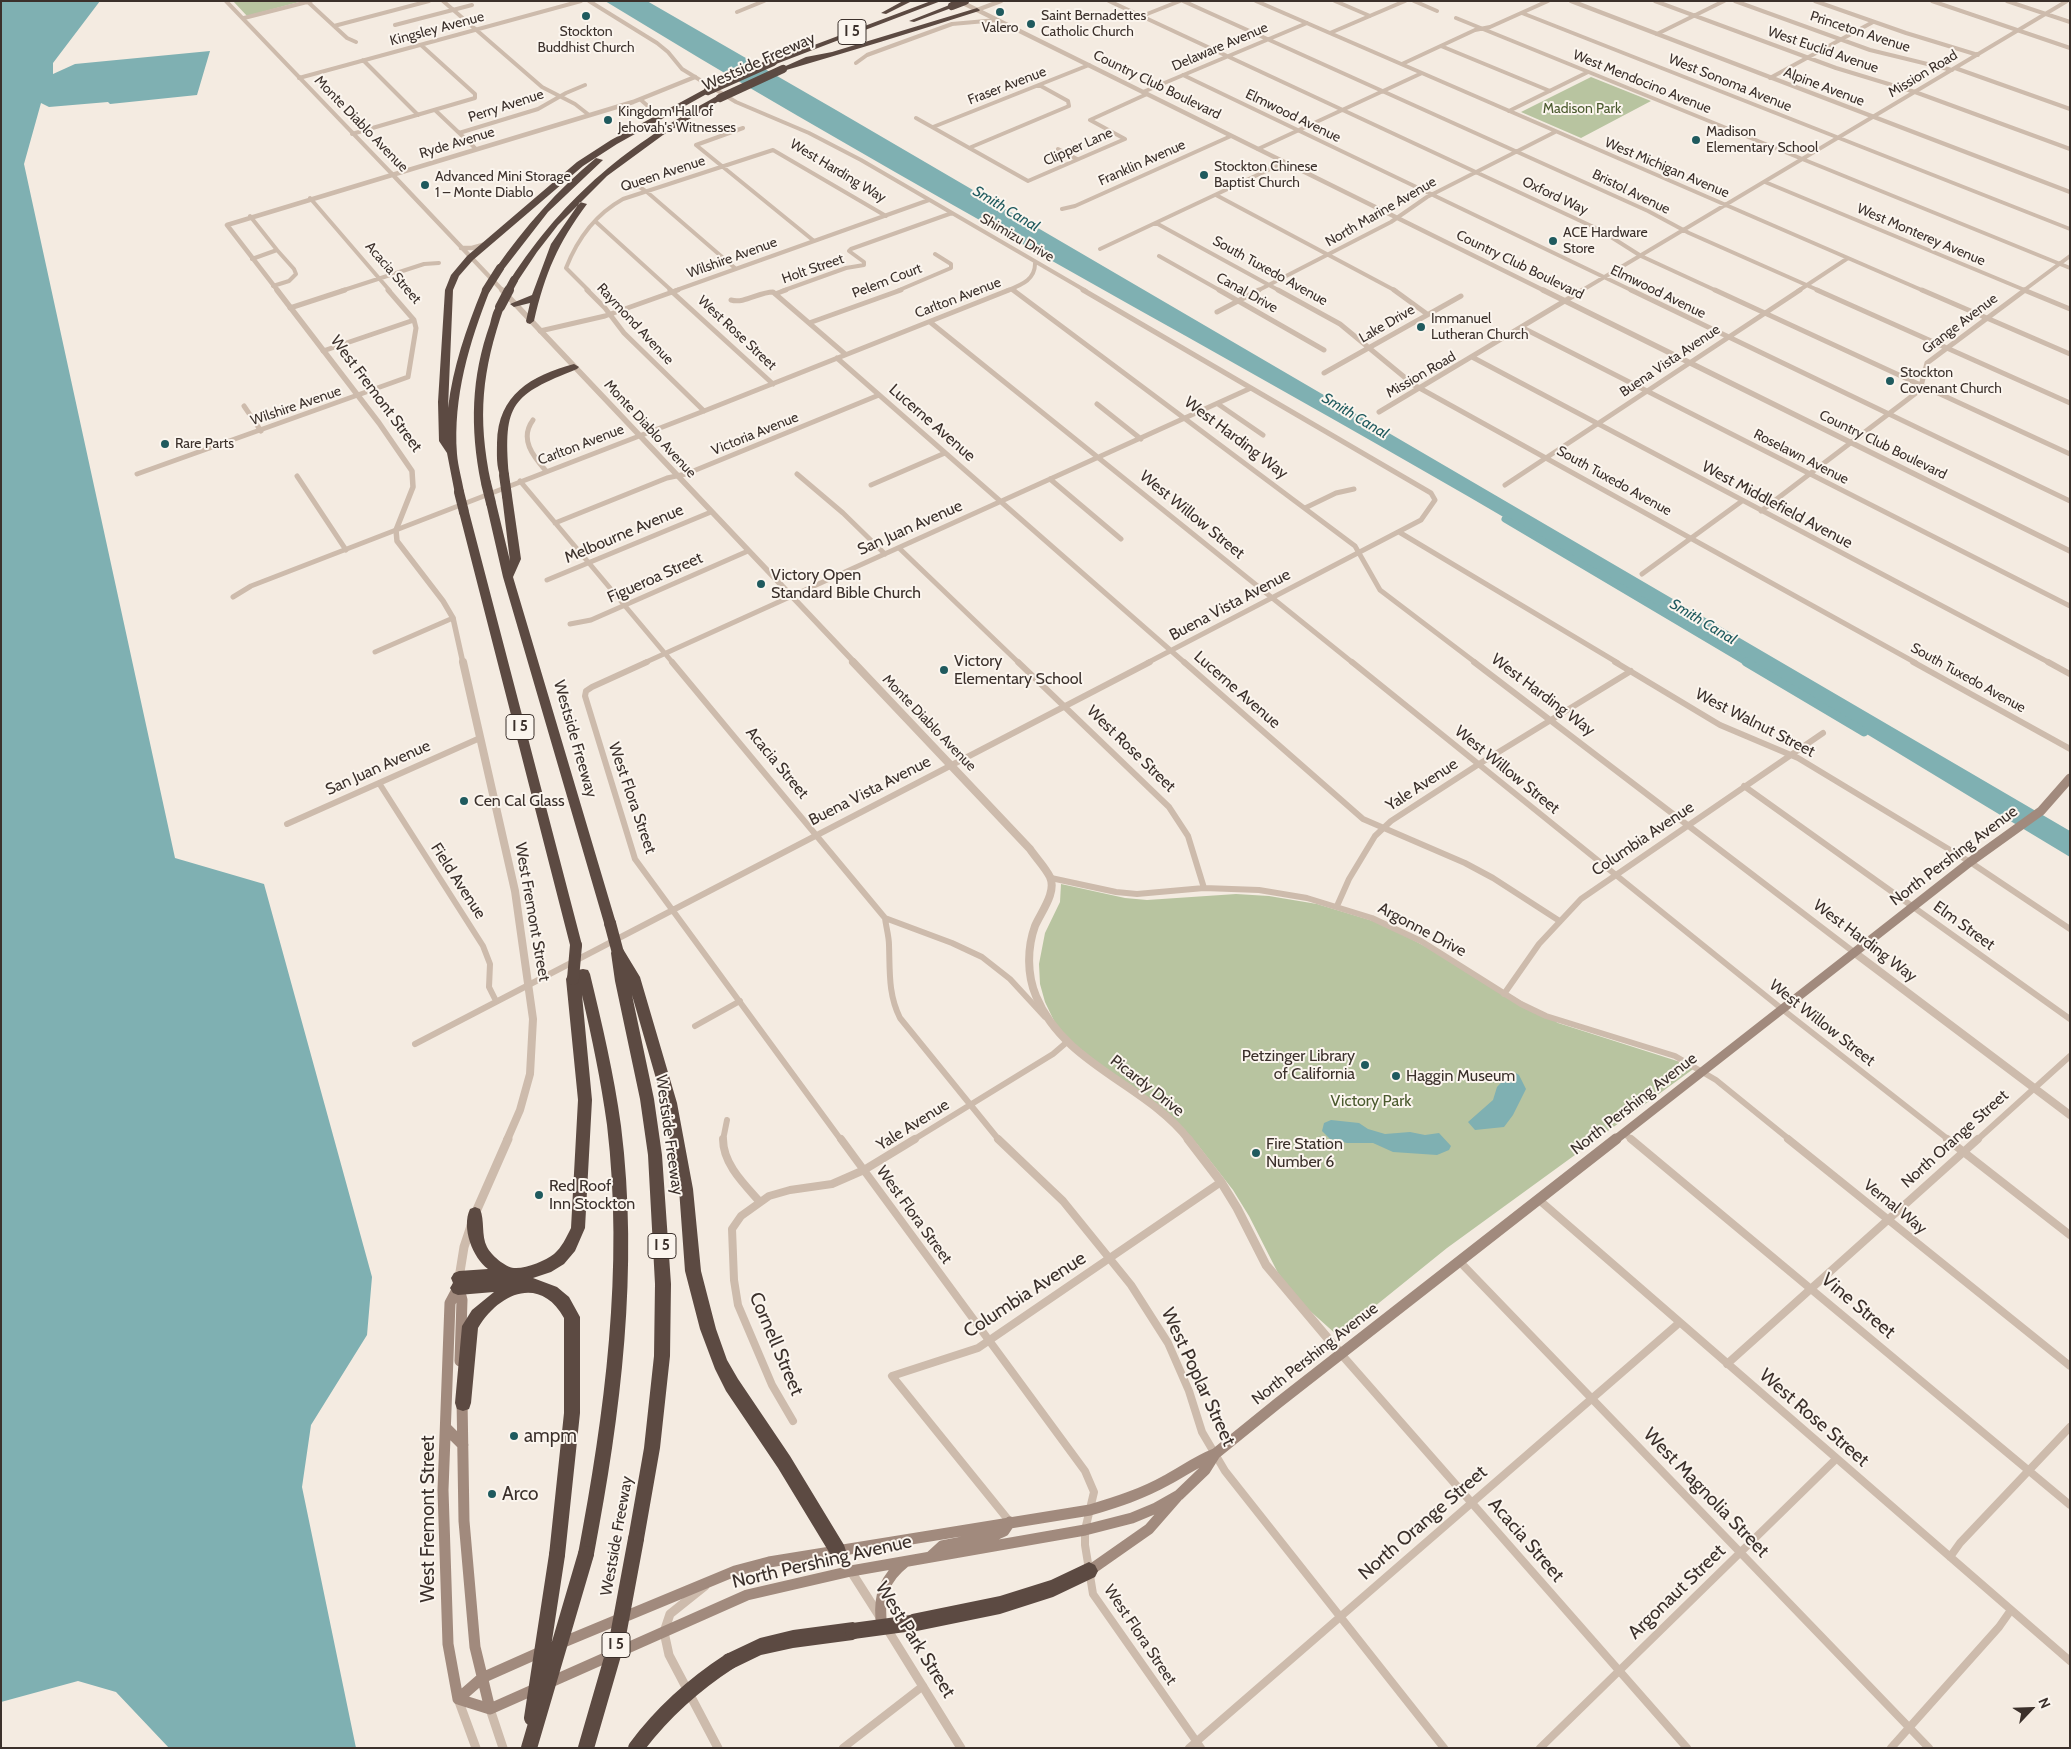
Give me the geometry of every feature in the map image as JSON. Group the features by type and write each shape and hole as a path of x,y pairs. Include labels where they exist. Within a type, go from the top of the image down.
{"highway":[{"path":"785,57 909,1"},
{"name":"Westside Freeway","path":"528,1748 578,1589 599,1481 614,1371 619,1280 620,1204 616,1147 608,1085 578,976 576,943 459,492 452,451 454,402 461,358 467,337 486,290 500,268 529,228 573,182 606,155 658,119 708,91 785,57 938,1"},
{"name":"Westside Freeway","path":"586,1748 617,1641 652,1448 662,1356 663,1284 655,1155 647,1099 618,954 508,577 486,483 477,436 478,387 488,343 500,307 514,280 542,238 604,173 684,117 720,98 783,69 966,1"},
{"path":"803,62 977,10"},
{"path":"452,451 444,440 443,402 449,290 455,275 470,258 551,186 614,142 658,119"},
{"path":"530,321 535,297 552,250 566,225 578,209 633,151"},
{"path":"514,304 528,301 535,297"},
{"path":"508,577 516,559 504,476 501,438 502,422 509,405 529,386 574,367"},
{"path":"618,954 633,977 670,1103 686,1189 694,1271 708,1329 721,1364 732,1385 784,1462 838,1551"},
{"path":"458,1283 511,1274 524,1275 541,1270 554,1264 571,1245 578,1228 584,1152 585,1100 578,976"},
{"path":"475,1214 476,1240 483,1255 495,1267 511,1274"},
{"path":"458,1283 536,1284 563,1301 572,1316 574,1328 572,1413 557,1555 528,1748"},
{"path":"463,1403 470,1326 477,1315 506,1292 536,1284"},
{"path":"636,1748 663,1713 696,1683 730,1660 760,1647 793,1639 912,1623 1000,1605 1053,1588 1089,1571"}],"main road":[{"name":"North Pershing Avenue","path":"490,1709 747,1595 851,1571 1085,1530 1132,1518 1156,1508 1179,1495 1205,1470 1216,1454 1538,1199 1970,862 2041,811 2069,780"},
{"name":"West Fremont Street","path":"458,1283 462,1300 460,1348 463,1403 464,1521 475,1647 490,1709"},
{"name":"West Fremont Street","path":"458,1283 450,1303 444,1490 448,1644 458,1699"},
{"path":"446,1428 463,1445"},
{"name":"North Pershing Avenue","path":"458,1699 482,1678 505,1667 712,1580 769,1562 1090,1510 1135,1496 1168,1480 1195,1462 1216,1454"},
{"path":"1089,1571 1132,1544 1167,1513 1179,1495"},
{"path":"930,1557 942,1546 993,1536 1004,1531 1010,1522"},
{"path":"882,1619 880,1608 884,1586 896,1568 905,1562"},
{"path":"458,1699 490,1709"}],"street":[{"name":"Monte Diablo Avenue","path":"226,1 952,765 1030,849 1052,878"},
{"path":"334,26 429,1"},
{"path":"443,1 542,87 589,115"},
{"name":"Kingsley Avenue","path":"298,78 581,1"},
{"name":"Shimizu Drive","path":"589,1 664,48 674,62 695,77 742,104 798,127 832,144 1410,480 1434,498"},
{"path":"737,12 764,1"},
{"name":"Country Club Boulevard","path":"959,1 2070,551"},
{"path":"977,10 1001,1"},
{"name":"Oxford Way","path":"1109,1 1605,232 1640,256 2070,454"},
{"path":"1142,16 1181,1"},
{"name":"Bristol Avenue","path":"1181,1 2070,403"},
{"name":"West Michigan Avenue","path":"1256,1 2070,354"},
{"path":"1335,1 1370,16"},
{"path":"1330,33 1405,1"},
{"path":"1414,1 1437,11"},
{"path":"1402,64 1475,30 1482,29 1548,1"},
{"name":"Alpine Avenue","path":"1572,1 2070,192"},
{"name":"West Euclid Avenue","path":"1655,1 1807,58 1915,92 2070,149"},
{"path":"1657,34 1724,1"},
{"name":"Princeton Avenue","path":"1735,1 1870,50 1953,69 2070,110"},
{"path":"1815,1 1873,22 1978,55"},
{"path":"1932,1 2070,48"},
{"path":"2007,1 2070,22"},
{"name":"Mission Road","path":"1378,412 1523,328 1801,159 2067,1"},
{"path":"244,18 310,2 347,38 356,42"},
{"path":"395,25 472,5"},
{"name":"West Sonoma Avenue","path":"1522,13 2070,229"},
{"name":"West Mendocino Avenue","path":"1456,18 2070,268"},
{"path":"856,63 867,55 952,24 997,20"},
{"path":"1770,78 1873,22"},
{"name":"Delaware Avenue","path":"1145,93 1307,23"},
{"path":"352,134 475,98 475,94 421,45"},
{"path":"1441,46 1550,91"},
{"path":"363,60 418,115"},
{"name":"Fraser Avenue","path":"933,127 1089,65"},
{"path":"1509,111 1588,72"},
{"path":"1258,149 1422,73"},
{"name":"Elmwood Avenue","path":"1183,75 1727,338 2070,501"},
{"name":"Ryde Avenue","path":"227,227 229,223 250,216 640,100 695,77"},
{"path":"916,118 969,148 1070,104 1068,101 1039,85"},
{"name":"Perry Avenue","path":"460,133 538,110 585,86"},
{"name":"Clipper Lane","path":"969,148 1028,181 1125,138 1090,120 1145,93"},
{"path":"640,100 650,108"},
{"path":"435,110 476,149"},
{"path":"743,128 696,145 814,241"},
{"name":"North Marine Avenue","path":"1217,312 1398,218 1432,195 1555,132"},
{"name":"Franklin Avenue","path":"1062,209 1075,206 1231,136"},
{"path":"1058,149 1077,159"},
{"name":"Queen Avenue","path":"577,248 595,221 612,204 723,166 776,151"},
{"name":"West Harding Way","path":"776,151 886,216"},
{"path":"1100,249 1285,162"},
{"path":"632,182 647,192 736,269"},
{"name":"West Monterey Avenue","path":"1764,182 2070,309"},
{"path":"1216,195 1387,285 1427,314"},
{"name":"Acacia Street","path":"310,198 414,320 416,328 409,374 406,379"},
{"name":"Wilshire Avenue","path":"540,331 610,314 929,200"},
{"name":"Holt Street","path":"731,300 737,302 769,291 776,294 846,268 864,265 864,262 850,250 952,213"},
{"path":"250,216 294,268 296,274 289,281 273,286"},
{"name":"West Rose Street","path":"595,221 773,384"},
{"name":"South Tuxedo Avenue","path":"1156,223 1340,324 1369,347 1400,376 1420,389 2070,749"},
{"name":"West Fremont Street","path":"227,227 359,396 412,471 413,486 396,530 397,541 443,601 453,618 515,891 533,1019 530,1074 518,1116 475,1214 464,1247 458,1283"},
{"path":"461,248 472,248 486,244"},
{"name":"Raymond Avenue","path":"577,248 566,268 610,314 624,333 704,411"},
{"path":"252,259 277,250"},
{"name":"Pelem Court","path":"809,323 909,287 918,281 951,268 951,264 935,254"},
{"name":"Canal Drive","path":"1158,256 1324,350"},
{"name":"Grange Avenue","path":"1761,510 1920,390 1927,363 2070,256"},
{"name":"Buena Vista Avenue","path":"1505,484 1848,258"},
{"name":"Carlton Avenue","path":"233,596 251,586 704,411 1012,289 1024,284 1033,277 1035,262"},
{"path":"290,308 424,264 439,263"},
{"name":"West Harding Way","path":"1012,289 1354,546 1368,565 1371,578 1380,590 2070,1115"},
{"path":"776,294 845,354"},
{"name":"Lake Drive","path":"1324,373 1461,296"},
{"path":"323,350 414,320"},
{"name":"West Willow Street","path":"930,322 1782,1010 2070,1235"},
{"name":"Roselawn Avenue","path":"1523,328 2070,606"},
{"name":"Lucerne Avenue","path":"837,358 1363,819 1479,871 1524,897 1558,920"},
{"name":"West Middlefield Avenue","path":"1472,358 2070,674"},
{"name":"Wilshire Avenue","path":"137,474 406,379"},
{"name":"San Juan Avenue","path":"584,696 586,691 592,687 1251,388"},
{"name":"Victoria Avenue","path":"555,523 879,395"},
{"path":"1097,404 1141,439"},
{"path":"1218,404 1263,436"},
{"path":"244,406 261,431"},
{"path":"534,420 527,431 528,449 546,471"},
{"path":"870,485 945,453"},
{"path":"797,474 843,513 885,554"},
{"path":"297,476 346,550"},
{"path":"1050,480 1121,539"},
{"name":"Acacia Street","path":"520,481 817,834 885,918"},
{"path":"1304,508 1336,493 1354,489"},
{"name":"Buena Vista Avenue","path":"415,1044 1399,532 1423,518 1430,509 1434,498"},
{"path":"1642,574 1742,501"},
{"name":"Melbourne Avenue","path":"547,580 711,512"},
{"name":"West Walnut Street","path":"1399,532 1720,725 1790,754 1970,862 2070,929"},
{"name":"West Rose Street","path":"899,548 1169,807 1188,836 1204,888"},
{"name":"Figueroa Street","path":"570,624 591,620 748,551"},
{"path":"375,652 453,618"},
{"name":"Yale Avenue","path":"1337,906 1374,836 1409,808 1631,671"},
{"name":"West Flora Street","path":"584,696 635,858 1085,1471 1094,1492 1085,1530 1085,1545 1093,1594 1199,1745"},
{"name":"Columbia Avenue","path":"1504,994 1529,955 1558,920 1581,899 1823,733"},
{"name":"San Juan Avenue","path":"287,824 480,738"},
{"name":"Field Avenue","path":"379,783 483,946 490,964 489,987 496,1001"},
{"name":"Elm Street","path":"1744,786 2070,1019"},
{"name":"Argonne Drive","path":"1052,878 1116,892 1137,894 1204,888 1278,893 1337,906 1372,918 1421,941 1504,994 1546,1016 1675,1056 1702,1071"},
{"name":"Picardy Drive","path":"1052,878 1050,896 1035,927 1029,958 1030,977 1035,995 1046,1018 1083,1056 1155,1107 1186,1136 1221,1182 1237,1208 1266,1265 1341,1354"},
{"path":"885,918 958,945 982,957 1010,979 1046,1018"},
{"name":"West Poplar Street","path":"885,918 889,948 889,991 900,1018 1004,1146 1063,1201 1110,1258 1150,1313 1168,1344 1189,1391 1202,1432 1225,1471 1444,1748"},
{"path":"695,1026 740,1001"},
{"name":"Yale Avenue","path":"760,1202 773,1194 832,1184 864,1170 1053,1054 1068,1042"},
{"name":"North Orange Street","path":"1727,1364 2070,1056"},
{"name":"Vernal Way","path":"1702,1071 1716,1080 2070,1366"},
{"path":"727,1120 723,1136 726,1160 760,1202"},
{"name":"Vine Street","path":"1624,1133 2070,1505"},
{"name":"Columbia Avenue","path":"1010,1522 892,1376 978,1348 990,1341 1221,1182"},
{"name":"West Rose Street","path":"1538,1199 2070,1661"},
{"name":"Cornell Street","path":"760,1202 741,1216 732,1229 736,1296 740,1313 772,1385 793,1421"},
{"name":"West Magnolia Street","path":"1460,1262 1929,1748"},
{"name":"North Orange Street","path":"1189,1748 1199,1745 1340,1617 1471,1502 1680,1323"},
{"name":"Acacia Street","path":"1341,1354 1687,1748"},
{"path":"1950,1557 1960,1542 2070,1427"},
{"name":"Argonaut Street","path":"1540,1748 1836,1459"},
{"name":"West Park Street","path":"838,1551 961,1748"},
{"path":"712,1580 673,1611 667,1620 664,1632 669,1655 718,1748"},
{"path":"1891,1748 1999,1627 2011,1610"},
{"path":"843,1748 923,1686"},
{"name":"West Fremont Street","path":"458,1699 476,1748"},
{"name":"West Fremont Street","path":"490,1709 503,1748"}],"green space":[{"path":"233,1 303,1 247,16"},
{"name":"Madison Park","path":"1591,77 1651,101 1581,138 1521,112"},
{"name":"Victory Park","path":"1061,884 1125,898 1147,900 1236,894 1269,896 1317,904 1383,924 1464,967 1558,1023 1696,1067 1447,1248 1338,1336 1299,1301 1278,1273 1249,1216 1233,1190 1197,1144 1078,1049 1056,1025 1045,1002 1040,984 1039,964 1045,933 1060,902"}],"water":[{"path":"1,1 100,1 53,63 53,74 75,64 210,51 197,95 110,104 108,102 49,107 41,103 24,164 175,858 264,884 372,1277 367,1335 311,1425 302,1487 356,1748 169,1748 116,1692 78,1681 1,1702"},
{"path":"605,1 647,1 2070,831 2070,857 1555,547 895,172"},
{"path":"1512,1071 1519,1075 1526,1089 1513,1115 1504,1127 1475,1130 1468,1122 1493,1100 1497,1087"},
{"path":"1331,1120 1359,1123 1368,1129 1385,1134 1410,1132 1425,1135 1439,1133 1451,1146 1449,1150 1437,1155 1393,1152 1373,1143 1347,1143 1330,1139 1322,1131 1324,1123"}],"waterway":[{"name":"Smith Canal","path":"1505,519 1748,663"},
{"name":"Smith Canal","path":"1746,662 1864,732"}],"place":[{"name":"Valero","path":"1000,12"},
{"name":"Stockton Buddhist Church","path":"586,16"},
{"name":"Saint Bernadettes Catholic Church","path":"1031,24"},
{"name":"Kingdom Hall of Jehovah's Witnesses","path":"608,120"},
{"name":"Madison Elementary School","path":"1696,140"},
{"name":"Stockton Chinese Baptist Church","path":"1204,175"},
{"name":"Advanced Mini Storage 1 – Monte Diablo","path":"425,185"},
{"name":"ACE Hardware Store","path":"1553,241"},
{"name":"Immanuel Lutheran Church","path":"1421,327"},
{"name":"Stockton Covenant Church","path":"1890,381"},
{"name":"Rare Parts","path":"165,444"},
{"name":"Victory Open Standard Bible Church","path":"761,584"},
{"name":"Victory Elementary School","path":"944,670"},
{"name":"Cen Cal Glass","path":"464,801"},
{"name":"Petzinger Library of California","path":"1365,1065"},
{"name":"Haggin Museum","path":"1396,1076"},
{"name":"Fire Station Number 6","path":"1256,1153"},
{"name":"Red Roof Inn Stockton","path":"539,1195"},
{"name":"ampm","path":"514,1436"},
{"name":"Arco","path":"492,1494"}]}
